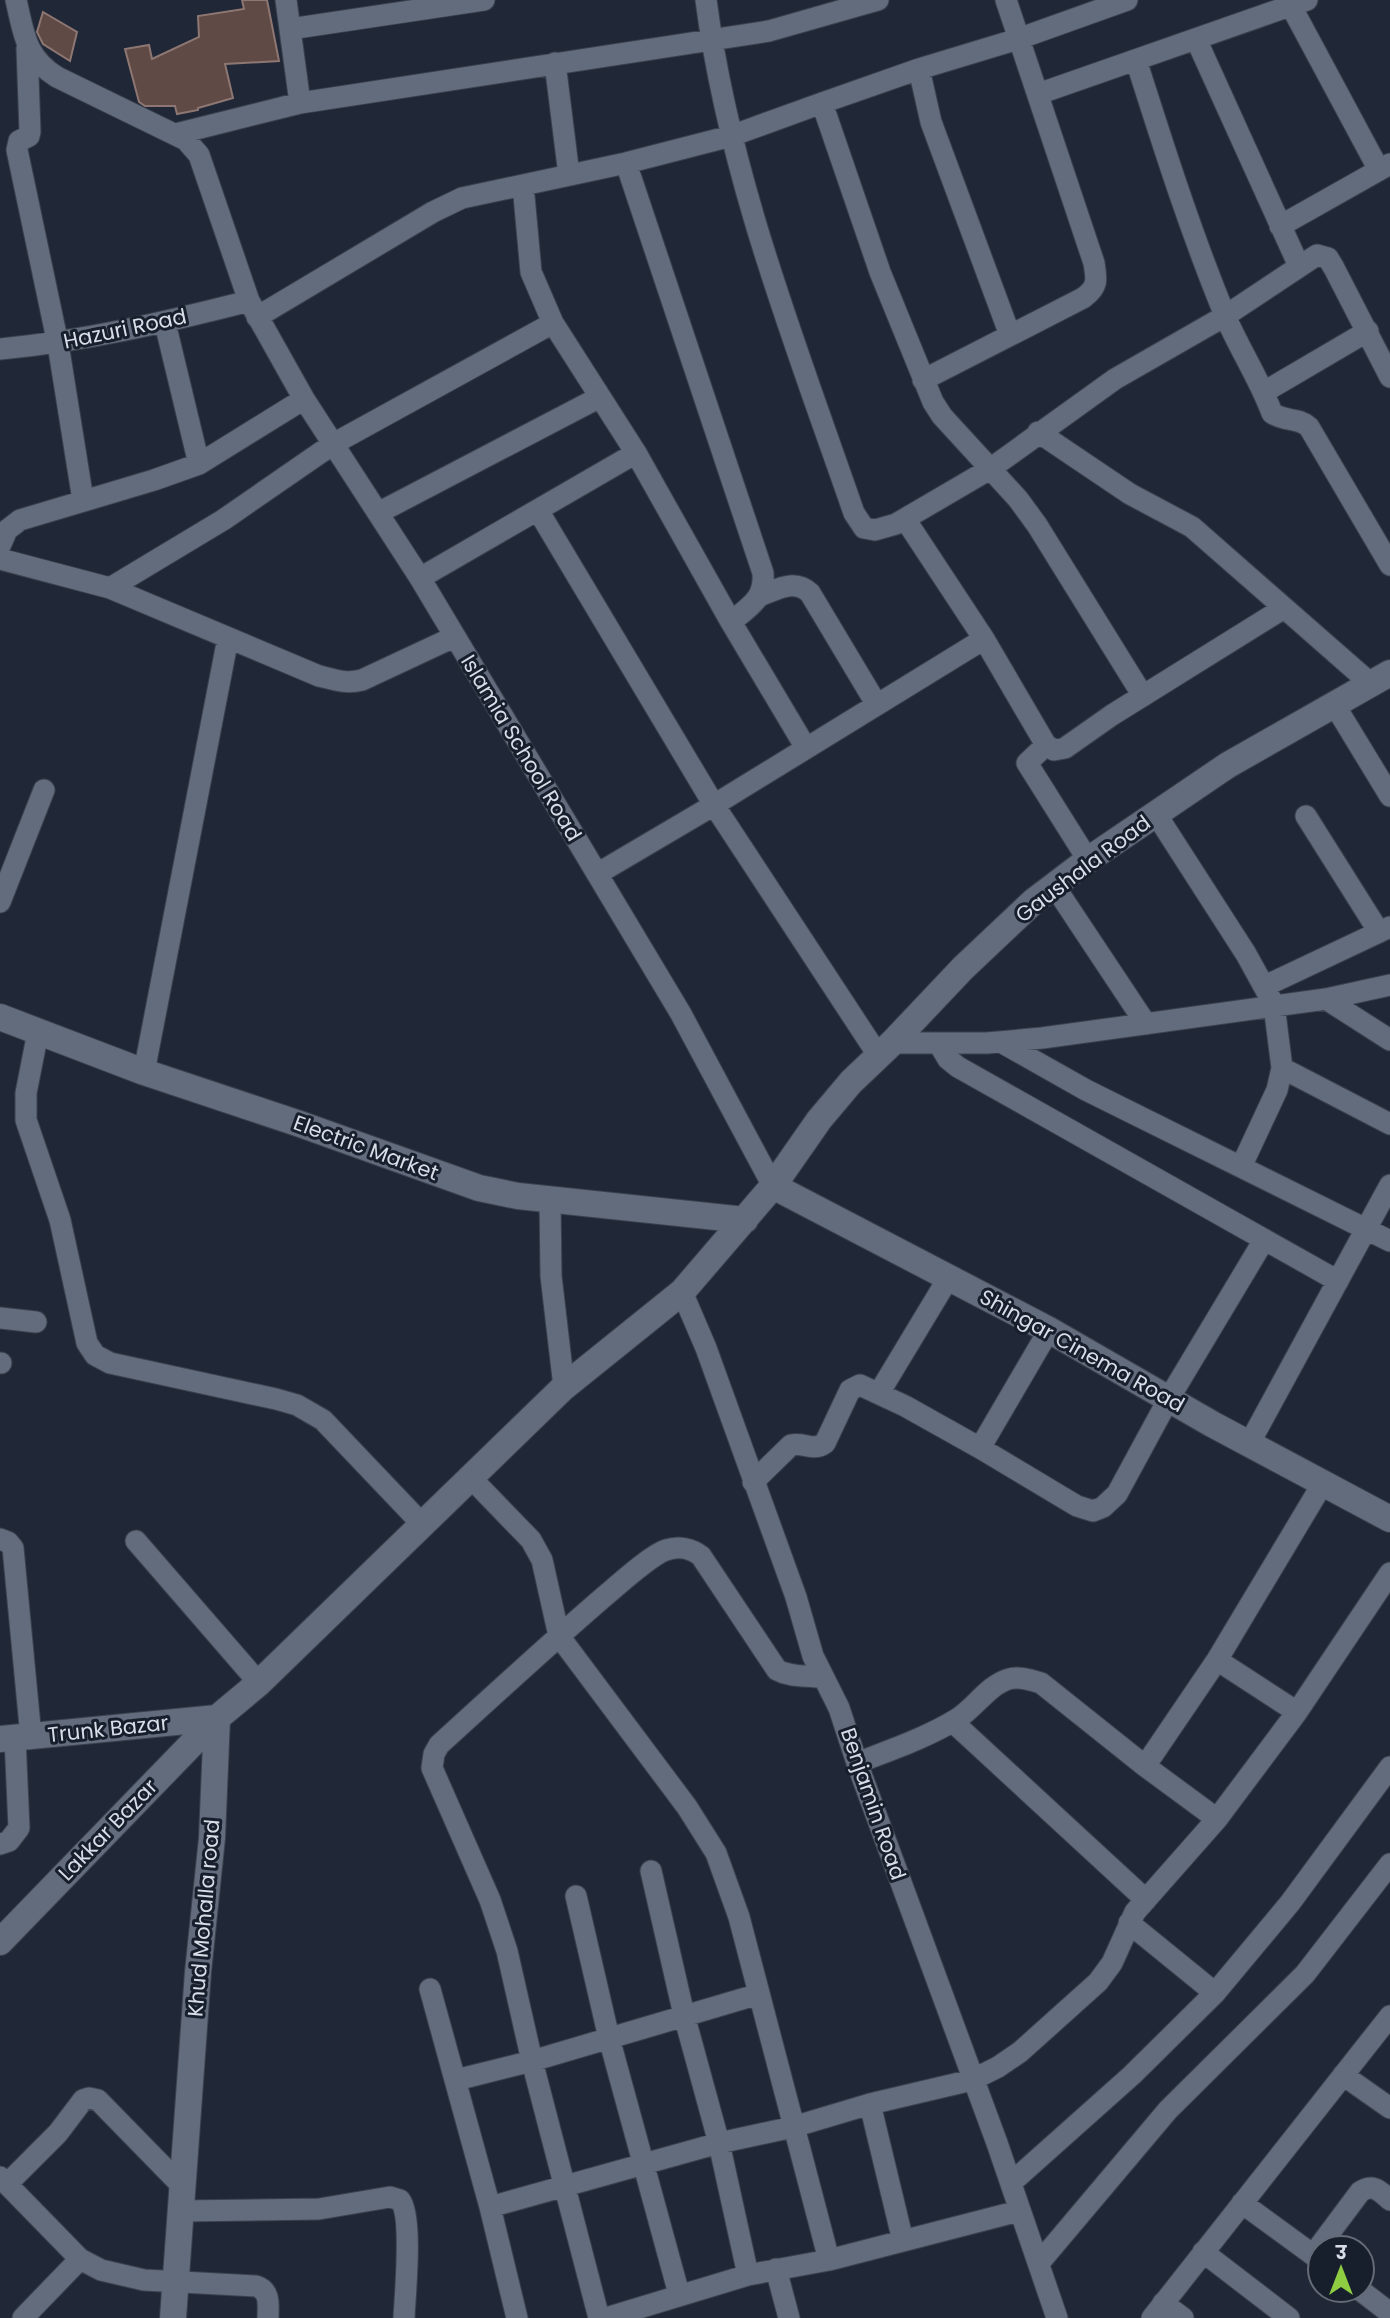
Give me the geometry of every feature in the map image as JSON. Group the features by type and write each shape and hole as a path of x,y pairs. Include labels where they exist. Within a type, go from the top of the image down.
{"street":[{"path":"16,0 27,48 30,132 29,136 19,141 17,150 58,344 83,500"},
{"path":"286,0 300,103"},
{"path":"290,29 480,0"},
{"path":"706,0 711,39 731,136 786,322 854,513 864,528 875,530 905,519 990,469 1115,379 1225,316 1317,255 1328,258 1390,377"},
{"path":"176,134 300,103 769,31 878,0"},
{"path":"923,380 1083,298 1091,292 1097,280 1094,263 1006,0"},
{"name":"Hazuri Road","path":"0,349 58,344 253,309 462,198 626,163 731,136 919,69 1018,39 1127,0"},
{"path":"1038,94 1299,3 1384,167 1280,226"},
{"path":"1196,39 1299,266"},
{"name":"Islamia School Road","path":"27,48 42,67 57,77 176,134 186,140 199,155 253,309 304,399 420,578 681,1014 773,1185"},
{"path":"1136,61 1184,210 1225,316 1272,413 1284,419 1302,421 1309,427 1390,565"},
{"path":"555,63 569,175"},
{"path":"919,69 931,122 1010,335"},
{"path":"821,103 876,261 933,402 1018,499 1044,535 1143,696"},
{"path":"626,163 760,561 764,583 760,596"},
{"path":"523,185 531,272 553,323 636,453 806,748"},
{"path":"165,323 199,464"},
{"path":"110,589 223,520 333,444 553,323"},
{"path":"1264,392 1368,331"},
{"path":"378,513 600,397"},
{"path":"0,546 7,530 20,520 199,464 304,399"},
{"path":"1038,432 1130,494 1192,527 1284,608 1380,678"},
{"path":"420,578 636,453"},
{"path":"538,512 714,805 885,1049 1001,1042 1146,1024 1269,996 1326,999 1390,985"},
{"path":"905,519 984,639 1046,745 1054,750 1065,748 1284,608"},
{"path":"0,559 110,589 319,676 349,683 362,680 454,637"},
{"path":"731,622 760,596 789,585 804,587 877,705"},
{"path":"144,1072 228,638"},
{"path":"597,874 984,639"},
{"name":"Gaushala Road","path":"259,1683 564,1387 682,1292 773,1185 850,1082 1034,901 1088,860 1228,765 1380,678"},
{"path":"1334,704 1390,796"},
{"path":"1046,745 1027,763 1088,860"},
{"path":"0,902 44,790"},
{"path":"1156,814 1269,996 1282,1068 1277,1090 1241,1167"},
{"path":"1269,996 1384,930 1306,817"},
{"path":"1055,887 1146,1024"},
{"path":"1326,999 1390,1040"},
{"name":"Electric Market","path":"0,1017 144,1072 479,1188 518,1196 745,1220"},
{"path":"38,1032 26,1093 26,1120 60,1220 87,1343 95,1355 110,1363 276,1399 312,1412 323,1420 422,1524"},
{"path":"1001,1042 1086,1090 1390,1241"},
{"path":"939,1044 948,1059 958,1067 1338,1281"},
{"path":"1282,1068 1390,1124"},
{"name":"Shingar Cinema Road","path":"773,1185 1049,1330 1249,1444 1323,1483 1387,1511"},
{"path":"1249,1444 1390,1185"},
{"path":"550,1198 551,1276 564,1387"},
{"path":"753,1482 791,1445 819,1448 825,1443 850,1390 860,1385 980,1448 1077,1506 1093,1511 1103,1507 1117,1494 1168,1400 1264,1240"},
{"path":"879,1394 949,1277"},
{"name":"Benjamin Road","path":"682,1292 706,1348 796,1597 814,1656 839,1708 1058,2318"},
{"path":"0,1318 36,1322"},
{"path":"980,1448 1049,1330"},
{"path":"470,1476 525,1531 542,1560 559,1636 687,1807 716,1853 739,1917 829,2260"},
{"path":"1145,1766 1217,1661 1323,1483"},
{"path":"0,1539 13,1548 19,1828 9,1840 0,1844"},
{"path":"136,1541 259,1683 217,1718"},
{"path":"599,2318 532,2061 507,1951 498,1923 432,1768 432,1761 439,1745 559,1636 623,1581 664,1551 686,1549 701,1556 777,1670 787,1675 824,1678"},
{"path":"490,2207 642,2163 972,2080 1020,2052 1098,1982 1112,1963 1129,1923 1217,1819 1297,1712 1390,1573"},
{"path":"1217,1661 1297,1712"},
{"path":"857,1763 953,1722 1010,1678 1027,1679 1041,1683 1217,1819"},
{"name":"Trunk Bazar","path":"15,1738 217,1718"},
{"name":"Lakkar Bazar","path":"0,1942 217,1718"},
{"name":"Khud Mohalla road","path":"173,2318 198,1972 212,1838 217,1718"},
{"path":"953,1722 1146,1900"},
{"path":"1011,2183 1132,2075 1215,1993 1290,1903 1390,1767"},
{"path":"1039,2263 1168,2110 1305,1974 1390,1864"},
{"path":"650,1871 684,2015 719,2143 748,2275"},
{"path":"576,1896 609,2038 679,2294"},
{"path":"1129,1923 1215,1993"},
{"path":"430,1989 490,2207 517,2318"},
{"path":"456,2080 532,2061 760,1994"},
{"path":"1183,2318 1158,2310 1390,2016"},
{"path":"1343,2075 1390,2108"},
{"path":"268,2318 267,2293 263,2288 144,2280 101,2270 80,2259 3,2180 51,2140 83,2100 89,2098 98,2100 182,2199 319,2209 390,2197 400,2200 405,2206 407,2245 404,2318"},
{"path":"870,2104 903,2241"},
{"path":"1332,2234 1352,2202 1366,2188 1378,2190 1390,2200"},
{"path":"1242,2203 1306,2250"},
{"path":"606,2318 748,2275 829,2260 1019,2211"},
{"path":"1203,2252 1289,2318"},
{"path":"23,2318 80,2259"},
{"path":"776,2269 789,2318"},
{"path":"1376,2302 1390,2313"}],"building":[{"path":"242,0 267,0 279,61 225,64 233,98 198,110 177,114 175,106 145,106 139,102 125,49 149,45 152,59 199,37 198,16 244,9"},
{"path":"43,12 77,32 70,61 43,44 37,32"}]}
